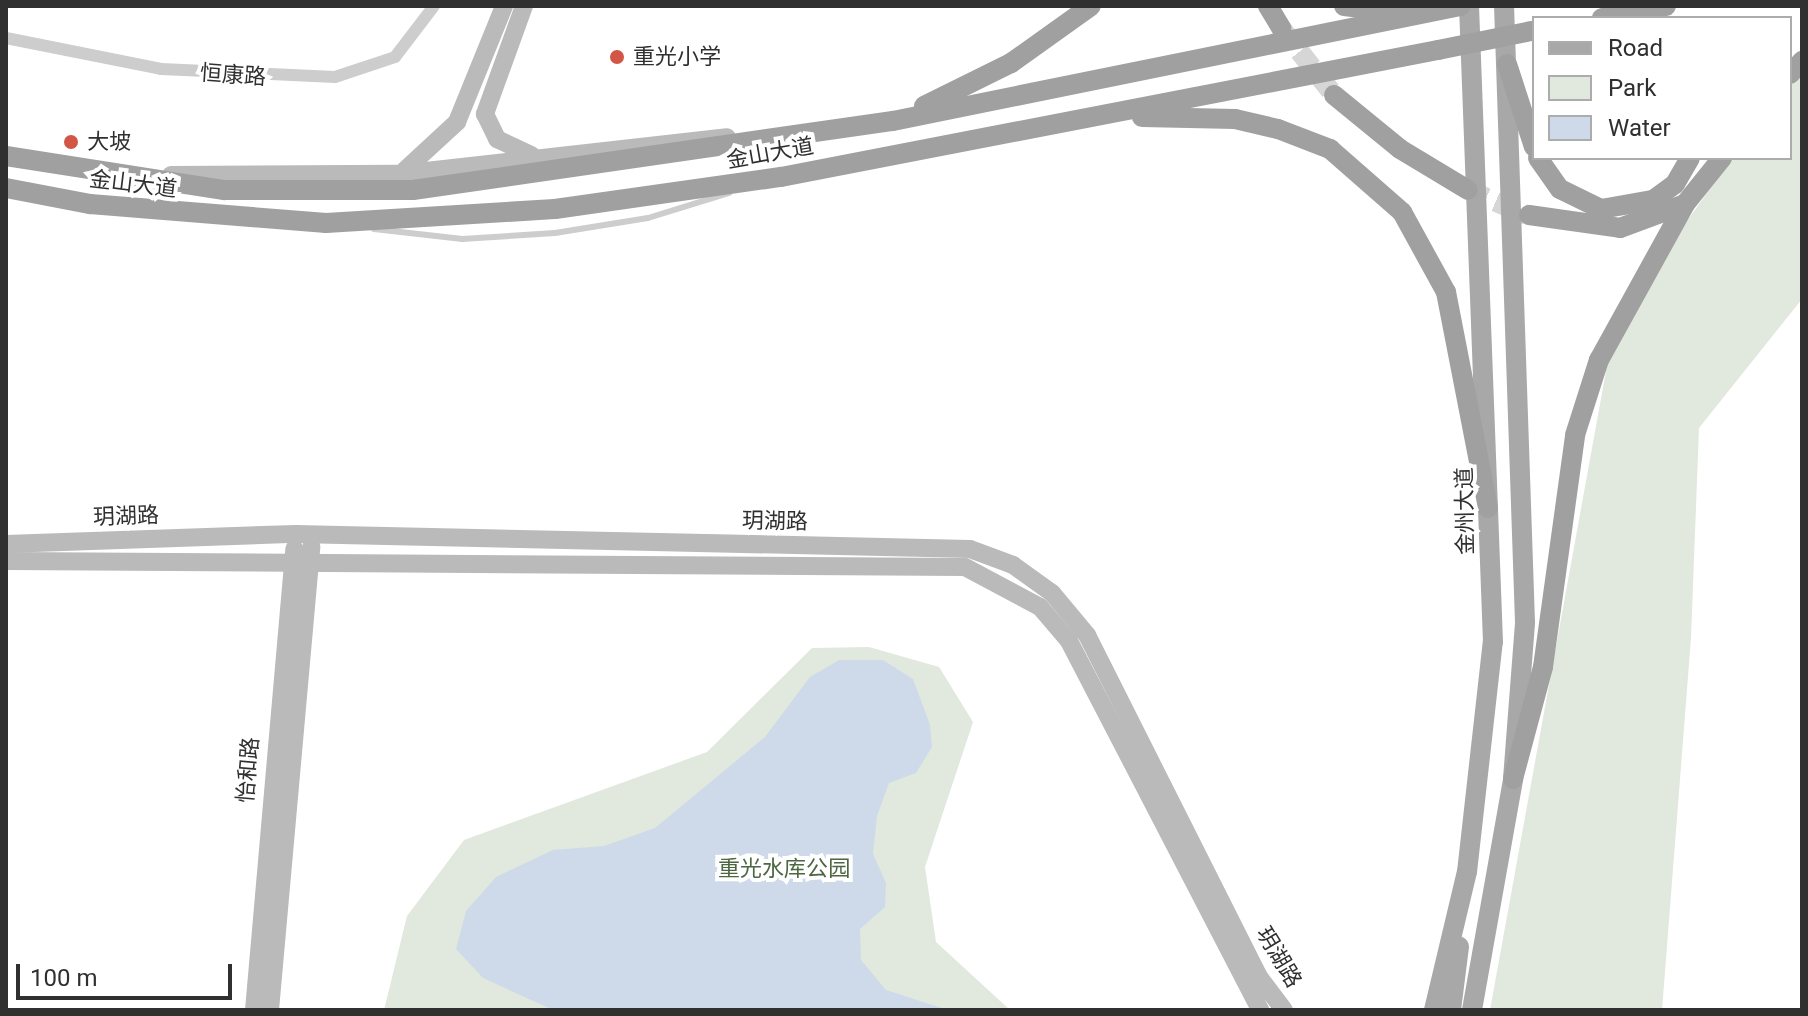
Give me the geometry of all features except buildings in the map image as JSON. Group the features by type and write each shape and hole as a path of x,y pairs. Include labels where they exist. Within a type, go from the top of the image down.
{"highway":[{"path":"893,121 1011,63 1091,6"},
{"path":"1268,6 1281,28"},
{"path":"1344,6 1424,12"},
{"name":"金山大道","path":"6,156 96,176 224,190 413,190 551,175 773,135 893,121 1460,6"},
{"path":"1613,16 1666,6"},
{"name":"金山大道","path":"6,188 104,206 326,223 555,209 781,177 1532,31"},
{"path":"1507,64 1532,141"},
{"path":"1334,95 1400,149 1468,190"},
{"path":"1098,117 1235,119 1330,149 1361,170 1421,238 1446,292 1488,508"},
{"path":"1539,160 1560,189 1601,209 1653,200 1675,184 1689,160"},
{"path":"1513,779 1543,667 1575,435 1599,360 1685,204 1720,160"},
{"path":"1529,215 1620,228 1685,204"}],"main road":[{"path":"399,174 426,158 457,122 504,6"},
{"path":"524,6 485,114 508,148 550,157"},
{"name":"金州大道","path":"1434,1010 1467,872 1493,642 1488,508 1487,323 1469,6"},
{"path":"1473,1009 1513,779 1525,622 1504,6"},
{"path":"96,176 399,174 550,157 648,141 773,135"},
{"name":"玥湖路","path":"6,544 304,534 970,549 1013,565 1052,593 1087,635 1259,977 1284,1010"},
{"name":"怡和路","path":"254,1010 304,534"},
{"name":"玥湖路","path":"6,561 301,558 965,567 1004,582 1040,607 1069,641 1260,1010"},
{"name":"怡和路","path":"270,1010 301,558"},
{"path":"1451,1010 1467,872"},
{"path":"1424,1010 1444,960"}],"street":[{"name":"恒康路","path":"6,38 161,69 335,77 395,57 434,6"}],"green space":[{"path":"1802,70 1802,299 1699,428 1691,638 1662,1010 1490,1010 1608,360 1647,277 1731,160 1792,160 1792,82"},
{"name":"重光水库公园","path":"869,647 939,667 973,722 925,867 936,942 1010,1010 384,1010 407,916 464,840 707,752 812,648"}],"water":[{"name":"重光水库公园","path":"839,660 883,660 913,679 930,725 932,747 916,773 889,783 877,816 873,854 886,883 885,907 860,929 861,960 886,990 948,1010 553,1010 483,978 456,949 466,911 496,877 553,850 604,846 655,828 765,737 810,677"}],"tunnel":[{"path":"1281,28 1334,95"},
{"path":"1468,190 1527,215"}],"place":[{"name":"重光小学","path":"617,57"},
{"name":"大坡","path":"71,142"}]}
